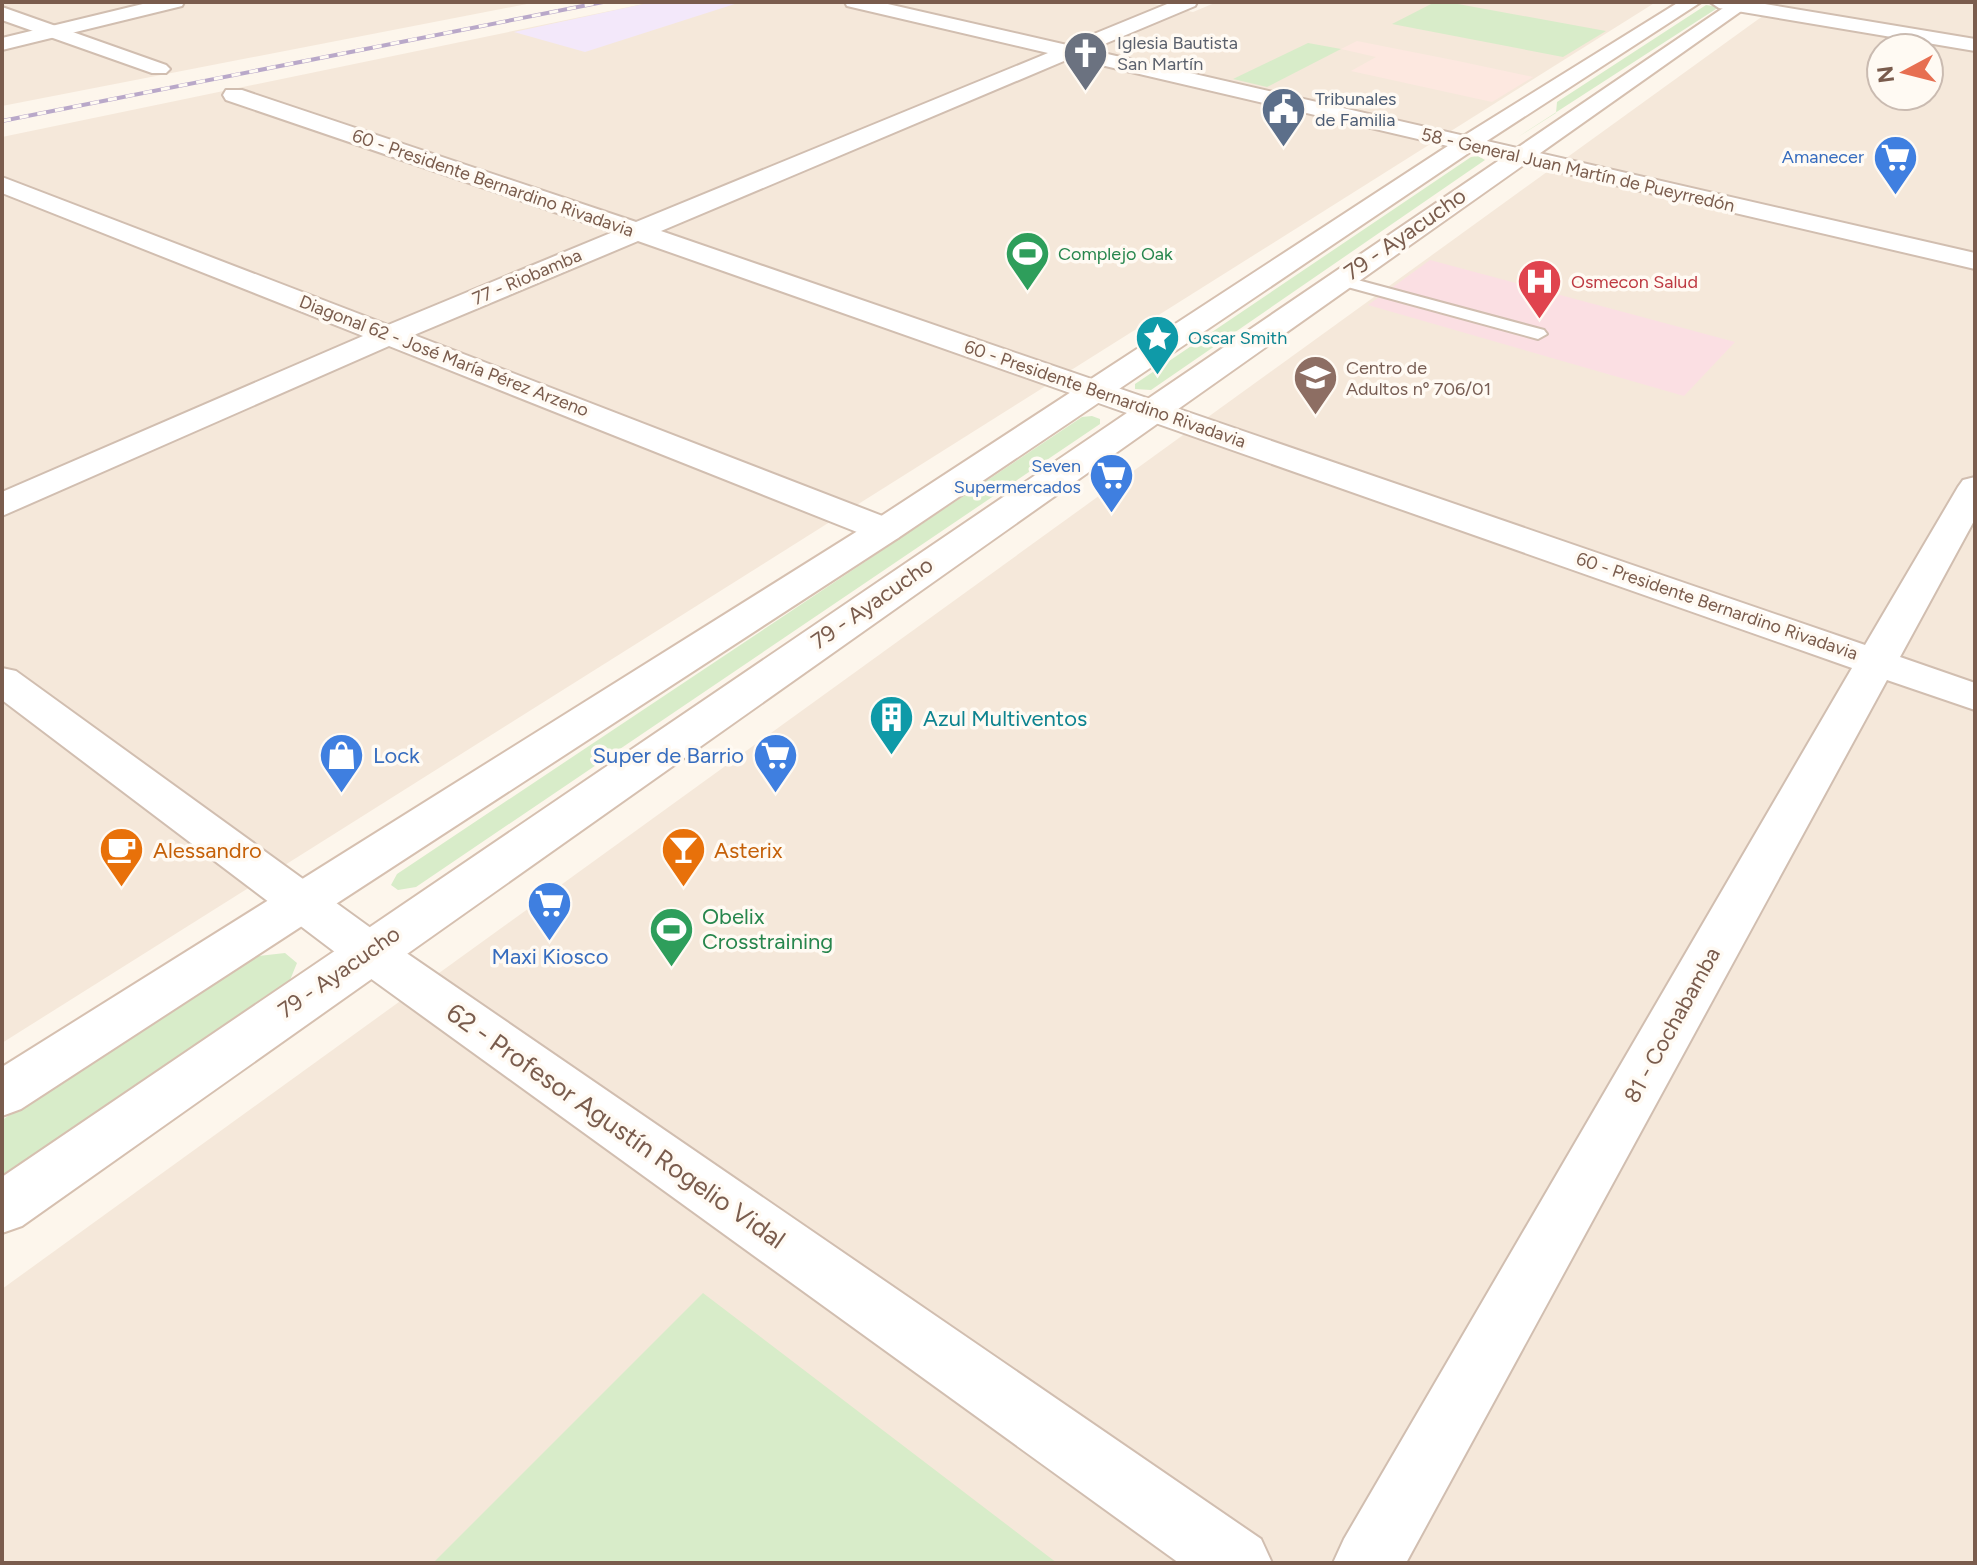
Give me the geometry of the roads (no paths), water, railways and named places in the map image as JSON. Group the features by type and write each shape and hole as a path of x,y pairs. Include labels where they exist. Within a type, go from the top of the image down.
{"street":[{"path":"2,44 175,2"},
{"name":"58 - General Juan Martín de Pueyrredón","path":"854,2 1975,261"},
{"name":"77 - Riobamba","path":"2,505 389,335 1188,2"},
{"name":"79 - Ayacucho","path":"2,1094 885,530 1465,145 1692,2"},
{"path":"1734,3 1975,45"},
{"name":"79 - Ayacucho","path":"2,1208 1734,3"},
{"path":"2,13 159,69"},
{"name":"60 - Presidente Bernardino Rivadavia","path":"234,95 636,231 1975,697"},
{"name":"Diagonal 62 - José María Pérez Arzeno","path":"2,184 885,530"},
{"name":"81 - Cochabamba","path":"1368,1563 1975,487"},
{"name":"62 - Profesor Agustín Rogelio Vidal","path":"2,680 369,952 1237,1563"}],"lane":[{"path":"1339,280 1538,334"}],"railway":[{"path":"2,121 603,2"}],"place":[{"name":"Iglesia Bautista San Martín","path":"1086,92"},
{"name":"Tribunales de Familia","path":"1284,148"},
{"name":"Amanecer","path":"1895,196"},
{"name":"Complejo Oak","path":"1027,293"},
{"name":"Osmecon Salud","path":"1540,321"},
{"name":"Oscar Smith","path":"1157,377"},
{"name":"Centro de Adultos nº 706/01","path":"1315,417"},
{"name":"Seven Supermercados","path":"1112,515"},
{"name":"Azul Multiventos","path":"892,757"},
{"name":"Lock","path":"342,794"},
{"name":"Super de Barrio","path":"775,794"},
{"name":"Alessandro","path":"122,889"},
{"name":"Asterix","path":"683,889"},
{"name":"Maxi Kiosco","path":"550,942"},
{"name":"Obelix Crosstraining","path":"671,968"}]}
